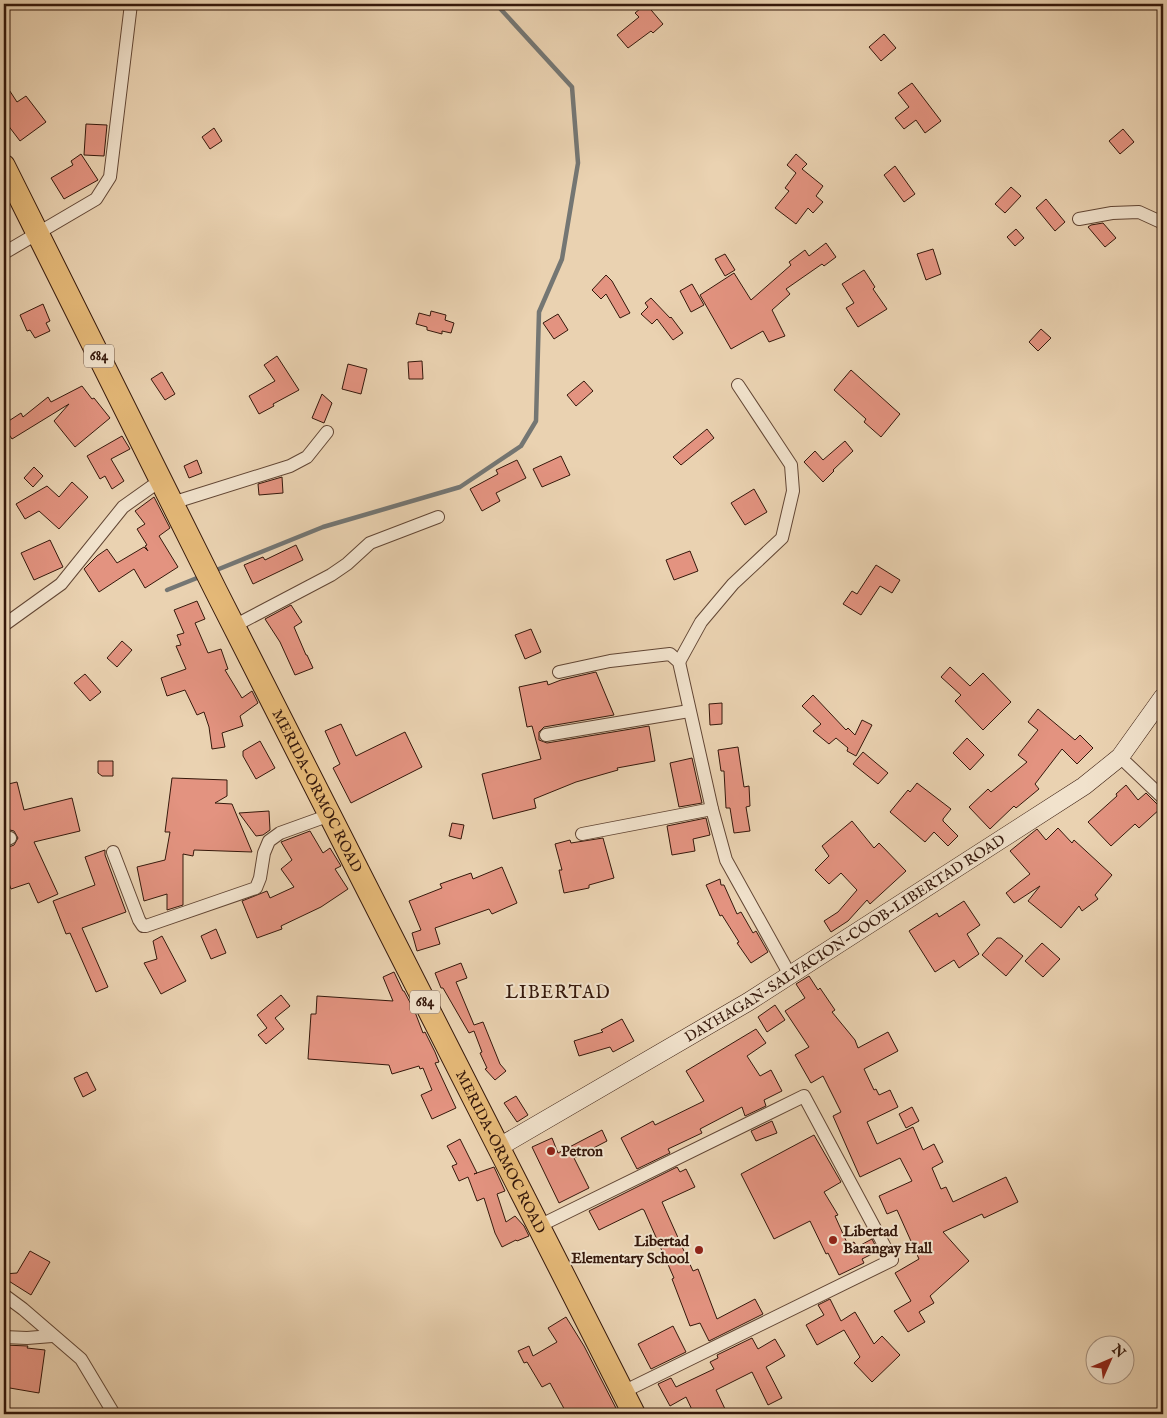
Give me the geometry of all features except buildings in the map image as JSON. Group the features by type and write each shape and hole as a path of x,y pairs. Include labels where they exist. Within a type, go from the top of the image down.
{"highway":[{"name":"MERIDA-ORMOC ROAD","path":"4,166 216,591 634,1414"}],"main road":[{"name":"DAYHAGAN-SALVACION-COOB-LIBERTAD ROAD","path":"499,1147 748,1002 1084,786 1120,757 1163,697"}],"street":[{"path":"4,253 96,199 110,178 130,4"},
{"path":"1079,219 1112,213 1139,212 1163,223"},
{"path":"679,662 701,622 734,584 782,538 793,491 791,465 738,385"},
{"path":"172,503 290,466 307,457 327,432"},
{"path":"4,625 61,584 123,507 161,480"},
{"path":"234,626 331,575 347,564 370,543 438,517"},
{"path":"559,672 610,661 670,654 679,662 712,809 726,860 790,975"},
{"path":"546,735 689,711"},
{"path":"1120,757 1163,798"},
{"path":"582,834 712,809"},
{"path":"113,852 139,920 143,926 146,926 256,888 260,878 264,853 269,841 280,834 330,815"},
{"path":"539,1226 804,1096 892,1260 623,1392"},
{"path":"4,1295 81,1359 114,1414"},
{"path":"4,1337 52,1336"}],"waterway":[{"path":"214,571 323,527 460,487 521,446 536,421 539,312 562,259 578,163 572,87 496,4"},
{"path":"167,590 202,576"}],"place":[{"name":"Petron","path":"551,1151"},
{"name":"Libertad Barangay Hall","path":"833,1240"},
{"name":"Libertad Elementary School","path":"699,1250"}],"district":[{"name":"LIBERTAD","path":"558,993"}]}
